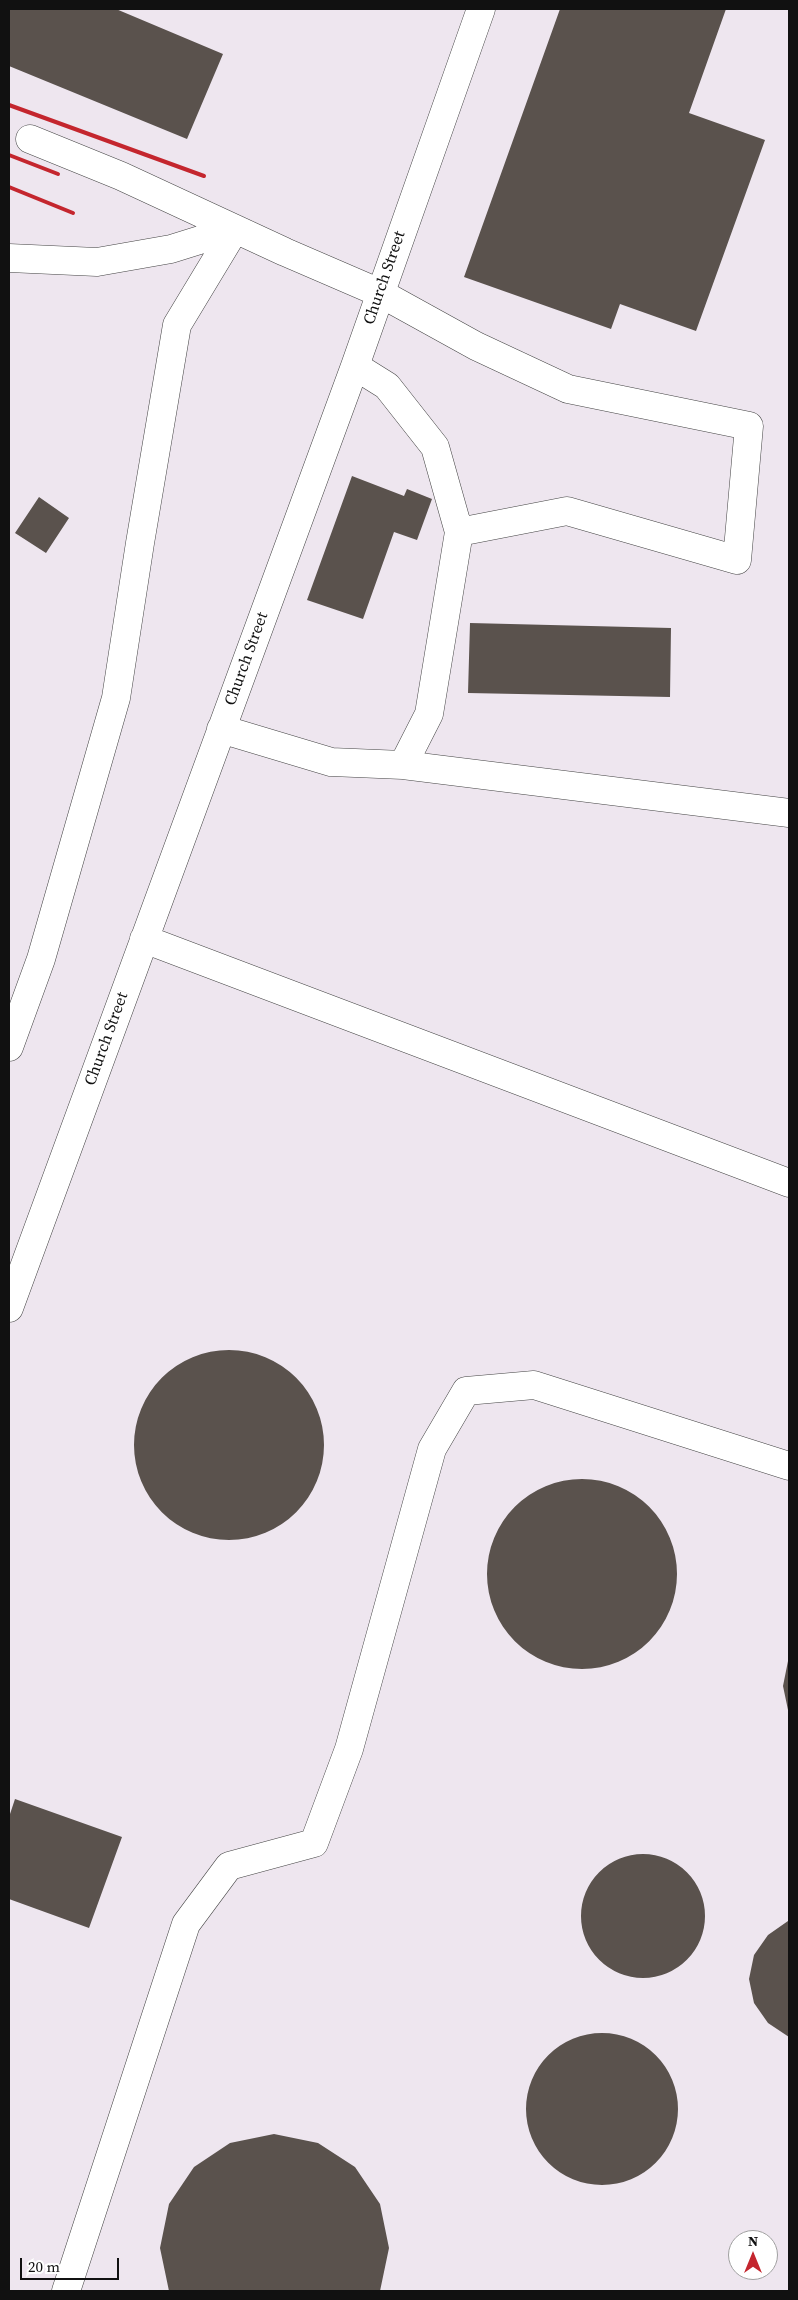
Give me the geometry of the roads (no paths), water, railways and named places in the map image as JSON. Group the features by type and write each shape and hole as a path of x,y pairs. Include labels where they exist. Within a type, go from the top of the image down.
{"street":[{"name":"Church Street","path":"9,1308 355,366 481,9"},
{"path":"30,139 121,176 234,229 380,293 476,346 568,389 749,426 737,560 567,511 459,532"},
{"path":"9,258 97,262 171,249 234,229"},
{"path":"9,1047 41,959 116,698 140,543 178,325 234,229"},
{"path":"355,366 387,386 435,447 459,532 428,714 403,765"},
{"path":"221,729 331,762 403,765 789,813"},
{"path":"144,939 789,1183"},
{"path":"66,2291 186,1924 229,1866 314,1843 349,1749 432,1450 466,1391 534,1386 789,1466"}],"railway":[{"path":"9,105 204,176"},
{"path":"9,155 58,174"},
{"path":"9,187 73,213"}]}
